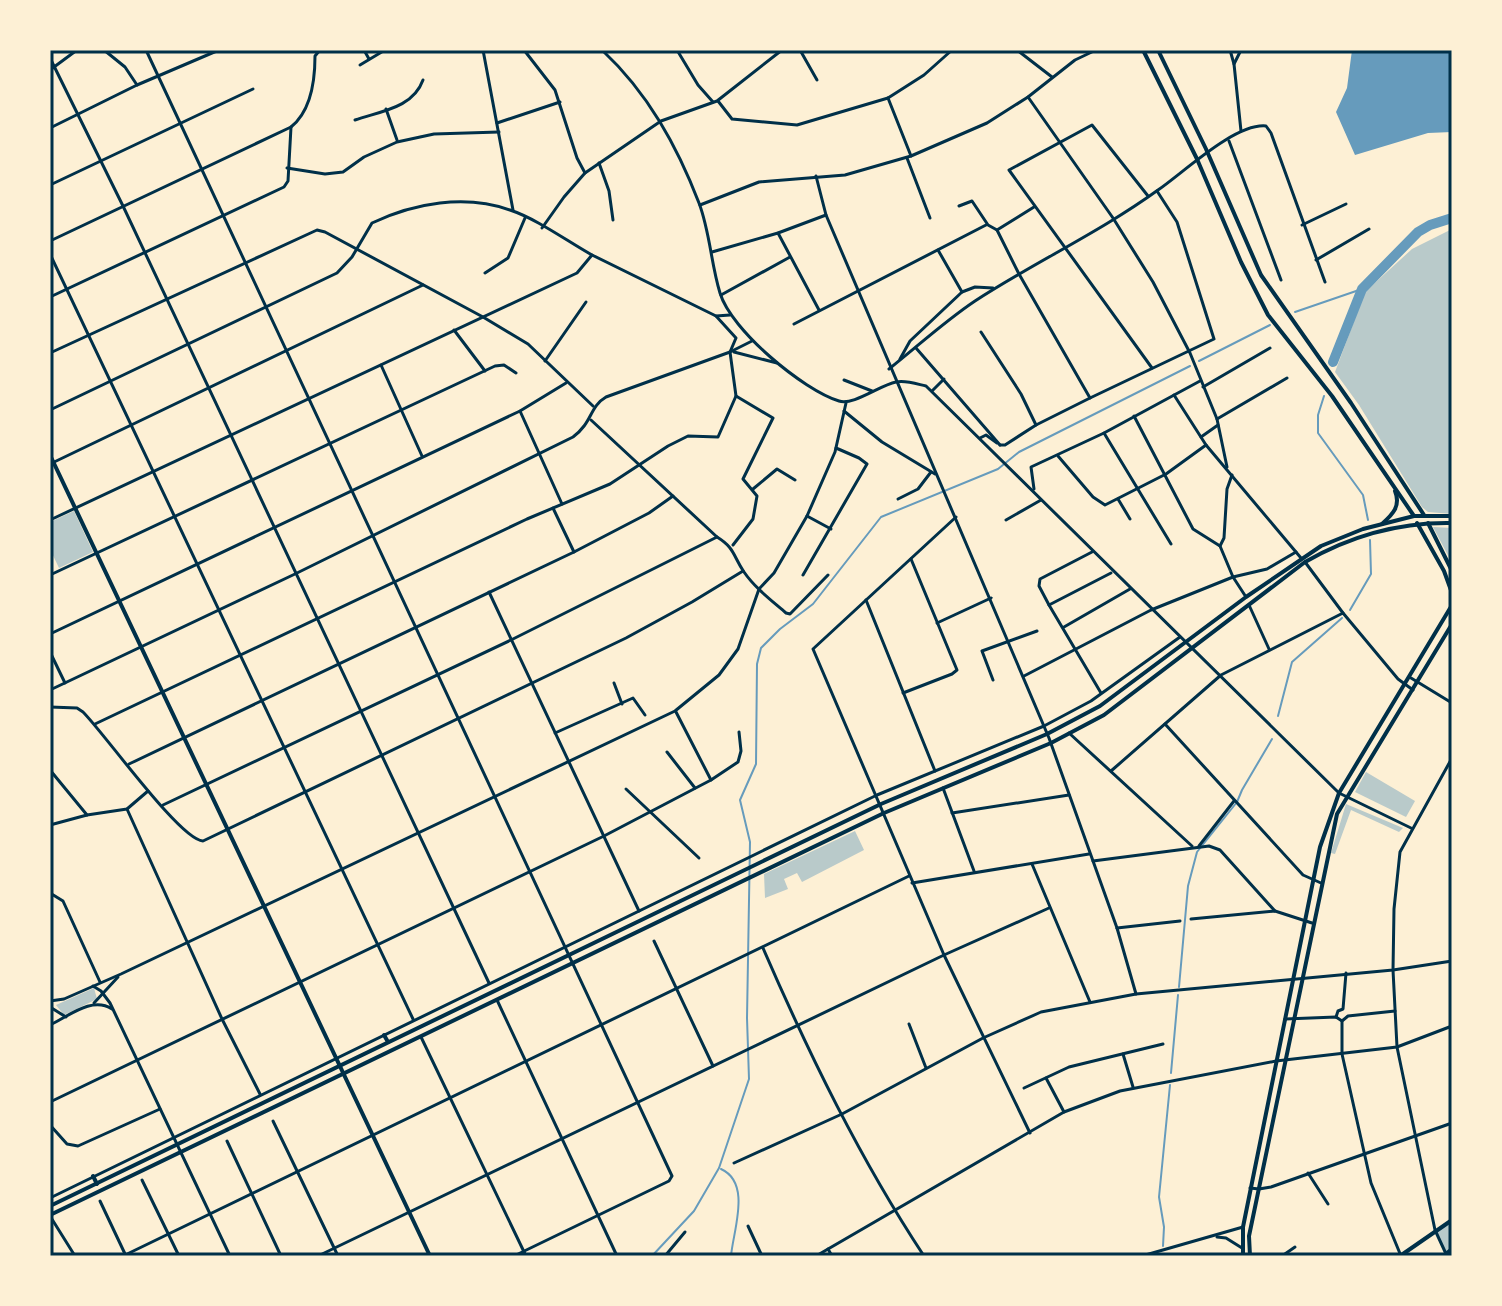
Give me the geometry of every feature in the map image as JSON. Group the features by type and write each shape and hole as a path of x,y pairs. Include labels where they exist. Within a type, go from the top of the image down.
{"main road":[{"path":"1143,50 1268,315 1332,396 1414,516 1444,571 1452,601 1411,678 1339,793 1328,819 1250,1188 1243,1227 1243,1256"},
{"path":"1158,50 1261,275 1351,403 1424,515 1452,571"},
{"path":"50,455 430,1256"},
{"path":"1381,524 1396,509 1398,499 1393,485"},
{"path":"50,1215 884,813 1051,743 1104,715 1193,649 1321,546 1381,524 1414,516 1452,516"},
{"path":"50,1206 881,804 1085,715 1188,643 1246,597 1303,560 1363,535 1417,523 1452,523"},
{"path":"1250,1256 1249,1236 1331,833 1346,796 1452,624"},
{"path":"984,751 987,760"},
{"path":"613,923 616,931"},
{"path":"440,1007 444,1014"},
{"path":"384,1035 388,1042"},
{"path":"271,1089 274,1097"},
{"path":"1263,1123 1272,1125"},
{"path":"93,1176 97,1184"},
{"path":"1400,1256 1452,1220"},
{"path":"1446,1255 1452,1249"}],"street":[{"path":"50,70 77,50"},
{"path":"104,50 125,67 137,85"},
{"path":"146,50 672,1179 525,1254 514,1256"},
{"path":"50,128 137,85 219,50"},
{"path":"50,241 291,127 297,122 312,88 315,56 320,50"},
{"path":"364,50 369,59"},
{"path":"360,65 385,50"},
{"path":"483,50 513,210"},
{"path":"524,50 555,90 577,158 585,173"},
{"path":"602,50 629,77 661,121 700,205 721,295 730,315 752,341 780,364 832,398 846,403 895,382 914,383 932,391 1339,793 1411,828"},
{"path":"677,50 698,85 730,119 787,126 888,98 924,75 952,50"},
{"path":"542,228 585,173 661,121 715,102 782,50"},
{"path":"800,50 817,80"},
{"path":"1017,50 1052,78"},
{"path":"700,205 759,182 845,175 909,157 987,123 1028,97 1075,60 1096,50"},
{"path":"1230,50 1241,131"},
{"path":"1234,64 1241,50"},
{"path":"50,58 123,206 489,983"},
{"path":"355,120 406,103 415,97 423,80"},
{"path":"50,185 253,89"},
{"path":"1028,97 1113,218 1153,282 1190,353 1218,422 1227,467"},
{"path":"888,98 930,218"},
{"path":"497,123 560,102"},
{"path":"386,109 397,142"},
{"path":"1148,196 1095,126 1089,125 1010,169 1034,207 1152,368"},
{"path":"889,369 973,302 1157,191 1197,159 1241,131 1262,125 1271,133 1325,282"},
{"path":"50,297 284,187 288,181 291,127"},
{"path":"287,168 325,174 343,172 372,152 397,142 434,134 499,132"},
{"path":"1228,140 1281,280"},
{"path":"599,163 609,191 613,220"},
{"path":"816,176 826,215 889,369 933,473 956,517 1051,743 1117,928 1136,994"},
{"path":"980,438 986,435 1005,445 1036,425 1214,339 1177,222 1157,191"},
{"path":"959,206 972,201 988,225 997,230 1090,398"},
{"path":"50,410 337,273 352,257 372,223 428,203 484,203 513,210 592,255 716,316 736,340 730,352 736,396 718,437 688,436 610,484 394,582 95,724"},
{"path":"1302,225 1346,204"},
{"path":"997,230 1034,207"},
{"path":"712,252 826,215"},
{"path":"485,273 508,258 525,218"},
{"path":"794,324 988,225"},
{"path":"1316,260 1369,229"},
{"path":"50,353 317,230 528,344 594,407"},
{"path":"778,233 819,310"},
{"path":"938,250 962,292"},
{"path":"50,254 413,1019"},
{"path":"50,520 577,273 592,255"},
{"path":"721,295 790,257"},
{"path":"52,463 423,285"},
{"path":"899,361 910,341 962,292 975,287 995,289"},
{"path":"545,361 586,302"},
{"path":"716,316 730,315"},
{"path":"454,330 485,371"},
{"path":"735,336 742,331"},
{"path":"981,332 1021,394 1036,425"},
{"path":"50,690 573,437 591,420 594,407 606,397 752,341"},
{"path":"916,348 1000,445"},
{"path":"1203,387 1270,348"},
{"path":"730,352 780,364"},
{"path":"381,365 423,458"},
{"path":"50,575 485,371 500,365 516,373"},
{"path":"1201,437 1218,422 1287,378"},
{"path":"932,391 945,379"},
{"path":"844,380 872,391"},
{"path":"1035,492 1030,468 1104,433 1200,381"},
{"path":"50,634 520,411 566,383"},
{"path":"1174,395 1206,445 1398,679 1413,690"},
{"path":"731,546 753,519 757,496 743,479 773,418 736,396"},
{"path":"50,1001 64,999 121,974 675,711 719,675 738,649 759,589 774,573 807,516 836,448 846,403"},
{"path":"520,411 562,504"},
{"path":"844,411 882,442 933,473"},
{"path":"1134,416 1193,529 1220,546 1233,577 1246,597"},
{"path":"591,420 717,537 731,546 743,571 759,589 790,614 828,575"},
{"path":"1104,433 1171,544"},
{"path":"1058,456 1102,504 1166,474 1206,445"},
{"path":"803,575 867,464 836,448"},
{"path":"752,490 777,469 795,480"},
{"path":"898,499 918,489 933,473"},
{"path":"1220,546 1224,538 1227,489 1232,474"},
{"path":"129,764 574,552 649,513 673,496"},
{"path":"1118,499 1130,519"},
{"path":"1006,520 1041,500"},
{"path":"553,508 574,552"},
{"path":"807,516 831,529"},
{"path":"956,517 813,649 944,955 1030,1133"},
{"path":"161,806 511,640 717,537"},
{"path":"1092,552 1040,579 1039,586 1101,693"},
{"path":"1023,676 1151,610 1233,577 1267,569 1296,552"},
{"path":"903,693 957,670 911,559"},
{"path":"50,707 77,708 95,724 161,806 196,841 210,839 666,617 743,571"},
{"path":"1049,605 1112,572"},
{"path":"1064,627 1130,589"},
{"path":"489,592 639,911"},
{"path":"937,623 991,598"},
{"path":"866,600 935,771"},
{"path":"1249,605 1269,650"},
{"path":"1111,771 1221,675 1343,613"},
{"path":"993,680 982,651 1037,631"},
{"path":"50,1198 877,795 1044,726 1091,701 1180,637"},
{"path":"50,652 65,683"},
{"path":"1411,678 1452,703"},
{"path":"614,683 622,704"},
{"path":"555,733 635,698 645,715"},
{"path":"1085,715 1091,701"},
{"path":"675,711 711,780"},
{"path":"1164,723 1303,875 1321,883"},
{"path":"50,1102 604,836 711,780 738,762 741,751 739,732"},
{"path":"1069,733 1192,846"},
{"path":"667,752 695,788"},
{"path":"1446,1255 1435,1230 1397,1047 1393,970 1395,876 1400,852 1452,758"},
{"path":"50,770 87,815"},
{"path":"943,788 975,872"},
{"path":"626,789 699,858"},
{"path":"50,825 127,809 148,791"},
{"path":"952,813 1069,795"},
{"path":"1199,846 1234,801"},
{"path":"127,809 222,1019 260,1094"},
{"path":"1091,861 1209,846 1220,850 1275,911"},
{"path":"912,883 1089,854"},
{"path":"1032,864 1090,1002"},
{"path":"100,1201 125,1256 909,876"},
{"path":"50,893 63,901 100,982"},
{"path":"318,1256 944,955 1049,908"},
{"path":"1191,919 1275,911 1312,923"},
{"path":"1117,928 1180,921"},
{"path":"654,941 713,1066"},
{"path":"763,948 797,1027 842,1114 894,1211 924,1256"},
{"path":"734,1163 842,1114 983,1038 1041,1012 1136,994 1393,970 1452,961"},
{"path":"1346,973 1343,1009 1348,1016"},
{"path":"50,1025 94,1003 121,974"},
{"path":"92,986 103,994 113,1010 230,1256"},
{"path":"497,1000 617,1256"},
{"path":"94,1003 113,1010"},
{"path":"50,1007 66,1017"},
{"path":"1336,1017 1338,1011 1343,1009"},
{"path":"1342,1021 1348,1016 1395,1011"},
{"path":"1284,1019 1336,1017 1342,1021"},
{"path":"1342,1021 1342,1054 1371,1183 1400,1256"},
{"path":"909,1024 926,1068"},
{"path":"816,1256 1064,1112 1133,1087 1276,1061 1397,1047 1452,1026"},
{"path":"421,1037 525,1254"},
{"path":"1024,1088 1069,1067 1163,1044"},
{"path":"1123,1054 1133,1087"},
{"path":"1046,1078 1064,1112"},
{"path":"50,1125 67,1144 78,1146 160,1109"},
{"path":"273,1121 338,1256"},
{"path":"1250,1188 1259,1189 1452,1123"},
{"path":"227,1141 281,1256"},
{"path":"1308,1173 1328,1204"},
{"path":"142,1180 179,1256"},
{"path":"50,1215 75,1256"},
{"path":"748,1226 762,1256"},
{"path":"1142,1256 1243,1227"},
{"path":"665,1256 685,1232"},
{"path":"1213,1237 1226,1238 1242,1248"},
{"path":"1282,1256 1295,1247"},
{"path":"828,1249 832,1256"}],"shaded area":[{"path":"1452,229 1452,514 1428,512 1422,507 1335,372 1365,292 1412,249"},
{"path":"74,511 93,552 59,568 50,549 50,522"},
{"path":"1433,527 1452,528 1452,563"},
{"path":"1366,772 1415,801 1406,817 1355,792"},
{"path":"1346,804 1403,828 1399,832 1351,810 1335,854 1331,853"},
{"path":"855,831 864,850 802,882 797,873 784,879 788,889 765,898 764,874"},
{"path":"94,988 97,999 64,1015 56,1005"},
{"path":"1452,1221 1452,1248 1446,1254 1435,1230"}],"water":[{"path":"1352,50 1452,50 1452,132 1428,133 1355,155 1336,112 1347,88"}],"waterway":[{"path":"1333,362 1362,289 1418,232 1452,218"},
{"path":"1295,312 1362,289"},
{"path":"1199,361 1270,325"},
{"path":"652,1256 694,1211 719,1168 749,1079 750,842 740,800 756,764 757,664 761,648 813,604 881,517 998,469 1019,452 1190,366"},
{"path":"1324,396 1318,415 1318,433 1363,495 1368,520"},
{"path":"1350,610 1371,574 1370,540"},
{"path":"1278,716 1292,662 1342,618"},
{"path":"1179,987 1188,886 1197,852 1237,802 1272,739"},
{"path":"1171,1073 1178,995"},
{"path":"1163,1246 1164,1227 1159,1197 1170,1085"},
{"path":"721,1169 736,1185 738,1196 731,1256"}]}
